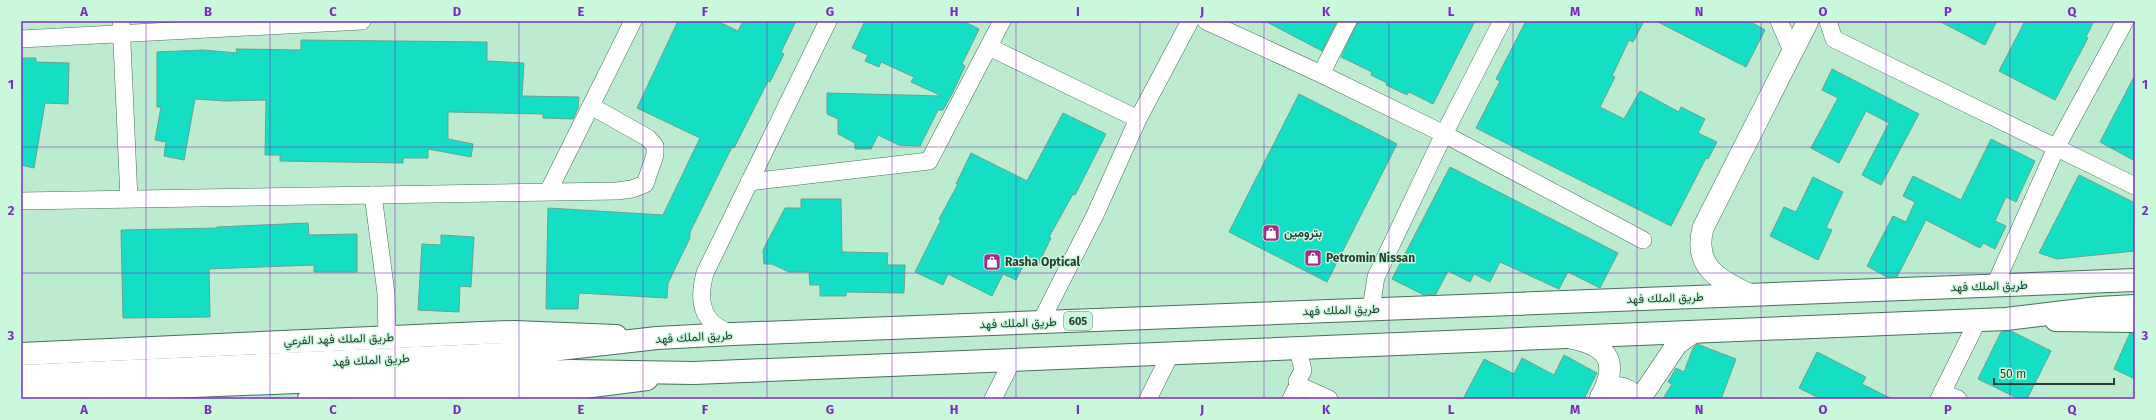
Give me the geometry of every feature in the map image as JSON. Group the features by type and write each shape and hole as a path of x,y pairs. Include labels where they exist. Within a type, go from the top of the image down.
{"main road":[{"name":"طريق الملك فهد","path":"21,376 524,353 657,338 733,334 2135,280"},
{"name":"طريق الملك فهد","path":"21,392 570,371 694,373 1012,361 1564,336 2006,319 2098,308 2135,306"},
{"path":"2006,319 2135,321"},
{"name":"طريق الملك فهد الفرعي","path":"21,354 514,332 657,338"},
{"path":"309,399 521,394 694,373"}],"street":[{"path":"21,39 121,27 362,21"},
{"path":"548,192 633,21"},
{"path":"733,334 720,330 711,324 706,315 702,286 705,273 748,182 828,21"},
{"path":"748,182 929,161 1002,21"},
{"path":"1040,323 1095,215 1138,119 1190,21"},
{"path":"1206,21 1321,74 1444,134 1643,240"},
{"path":"1321,74 1348,21"},
{"path":"1371,309 1376,277 1444,134 1502,21"},
{"path":"1779,21 1792,51"},
{"path":"1749,294 1728,285 1716,276 1706,265 1700,253 1700,241 1703,228 1808,21"},
{"path":"1828,21 1834,39 2135,186"},
{"path":"1994,286 2056,148 2125,21"},
{"path":"121,27 129,199"},
{"path":"989,47 1138,119"},
{"path":"21,201 548,192 632,189 645,184 655,155 655,146 648,138 591,106"},
{"path":"373,195 386,293 387,337"},
{"path":"1958,399 1941,395 1978,320"},
{"path":"1640,399 1677,344 1694,332"},
{"path":"1564,336 1594,344 1607,358 1610,366 1610,376 1601,397"},
{"path":"1298,348 1303,371 1297,381 1295,392 1329,399"},
{"path":"1148,399 1171,353"},
{"path":"993,399 1012,361"},
{"path":"1601,397 1610,388 1616,386 1629,391 1633,399"}],"building":[{"path":"678,21 717,21 738,31 743,21 796,21 781,52 784,54 770,82 768,81 734,148 732,147 690,232 690,238 668,283 667,298 579,293 578,309 546,309 548,208 663,215 700,138 637,108"},
{"path":"865,21 963,21 979,29 962,64 965,66 952,94 943,110 938,110 920,146 899,145 878,135 871,149 855,149 855,143 838,134 838,119 827,114 827,93 942,96 911,82 914,77 881,62 879,67 865,61 868,55 852,48"},
{"path":"1265,21 1337,21 1322,51"},
{"path":"1358,21 1475,21 1433,104 1409,92 1407,95 1386,85 1387,83 1371,75 1372,72 1341,57"},
{"path":"1526,21 1644,21 1633,42 1629,40 1612,76 1615,77 1600,107 1624,119 1640,91 1679,112 1681,107 1705,119 1698,133 1717,142 1708,159 1706,158 1671,226 1476,128 1500,81 1496,79"},
{"path":"1656,21 1749,21 1765,30 1746,67"},
{"path":"1939,21 1997,21 1985,45"},
{"path":"2025,21 2094,21 2086,37 2088,38 2055,100 1999,71"},
{"path":"301,40 487,42 487,61 524,63 522,96 579,97 578,108 573,119 543,118 543,114 448,112 448,139 473,144 471,157 428,149 428,158 403,158 403,163 280,161 280,155 265,155 266,100 226,101 195,99 184,160 164,156 166,142 155,140 161,107 157,107 157,52 203,50 237,53 236,49 301,50"},
{"path":"21,58 36,58 36,62 69,63 68,104 45,103 34,168 21,165"},
{"path":"1832,69 1919,114 1881,185 1862,175 1889,123 1866,111 1839,163 1811,148 1838,98 1822,90"},
{"path":"2135,75 2135,161 2100,142"},
{"path":"1299,94 1397,144 1327,282 1229,232"},
{"path":"1063,113 1106,134 1075,195 1073,194 1049,237 1051,238 1038,265 1026,260 1016,280 1003,274 992,296 948,274 943,285 915,272 941,220 939,219 958,184 956,184 971,153 1027,181"},
{"path":"1991,139 2035,161 2016,202 2006,197 1995,221 2006,226 1995,249 1983,243 1980,248 1926,220 1897,277 1887,277 1867,266 1893,216 1906,222 1915,202 1903,196 1913,176 1961,200"},
{"path":"1450,167 1618,253 1600,288 1568,272 1559,289 1500,262 1490,282 1474,274 1470,282 1448,271 1436,294 1424,295 1392,279"},
{"path":"2079,175 2135,203 2135,251 2057,259 2039,253"},
{"path":"1813,177 1843,192 1826,228 1832,230 1818,260 1770,236 1784,207 1796,212"},
{"path":"801,199 841,199 842,252 888,253 887,265 905,265 904,293 846,292 846,296 820,296 820,285 810,285 809,272 789,272 772,264 764,264 763,250 785,208 801,208"},
{"path":"308,223 309,235 357,234 357,272 314,272 314,265 209,269 210,317 123,318 121,230 217,228"},
{"path":"441,235 474,237 471,287 460,286 459,312 418,310 422,244 441,245"},
{"path":"2011,331 2051,351 2027,399 2019,399 1978,379 2001,332"},
{"path":"2130,333 2135,333 2135,379 2114,369"},
{"path":"1697,344 1736,359 1721,399 1663,399 1672,384 1668,382 1676,368 1684,372 1693,348"},
{"path":"1817,352 1866,377 1862,384 1892,399 1821,399 1799,388"},
{"path":"1564,355 1597,373 1584,399 1463,399 1484,359 1514,374 1522,358 1554,375"}],"place":[{"name":"بترومين","path":"1271,233"},
{"name":"Petromin Nissan","path":"1313,258"},
{"name":"Rasha Optical","path":"992,262"}]}
